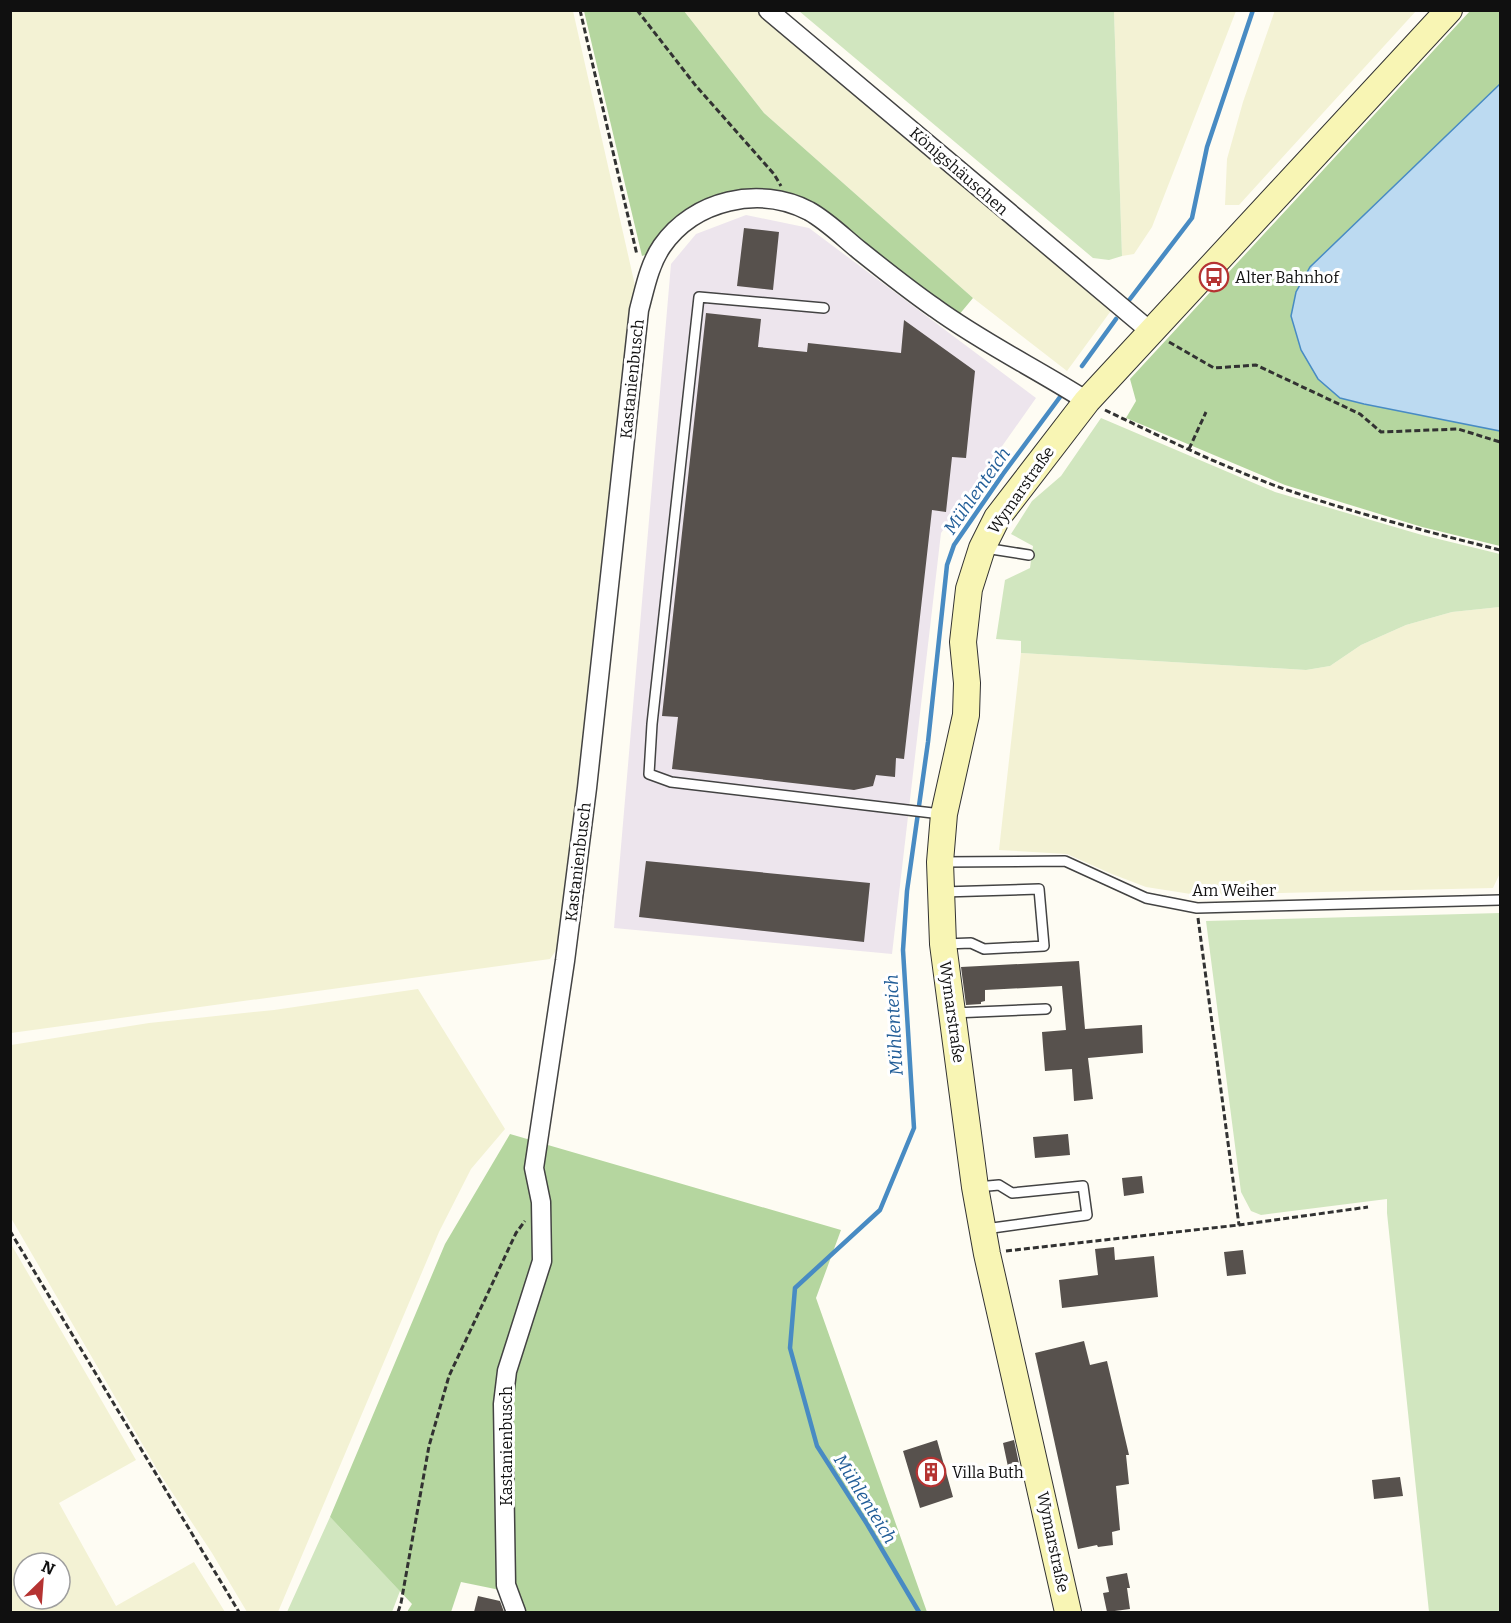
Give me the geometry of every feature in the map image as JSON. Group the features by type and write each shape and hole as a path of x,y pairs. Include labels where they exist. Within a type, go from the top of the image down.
{"main road":[{"name":"Wymarstraße","path":"1068,1612 985,1241 975,1187 943,944 937,814 966,715 968,683 964,629 969,589 982,548 997,518 1087,401 1449,10"}],"street":[{"name":"Königshäuschen","path":"768,10 1150,331"},
{"name":"Kastanienbusch","path":"516,1612 506,1585 503,1404 507,1371 542,1261 541,1202 534,1168 565,961 587,788 639,310 648,276 658,254 669,238 699,213 719,204 742,199 765,198 784,202 810,212 824,221 943,314 1087,401"}],"lane":[{"path":"824,308 699,297 652,724 649,774 670,782 937,814"},
{"path":"982,548 1029,555"},
{"name":"Am Weiher","path":"940,862 1065,861 1146,898 1197,908 1500,900"},
{"path":"940,892 1039,889 1044,946 984,949 971,943 943,944"},
{"path":"953,1013 1046,1009"},
{"path":"975,1187 999,1185 1012,1193 1083,1186 1087,1215 985,1241"}],"path":[{"path":"580,10 633,245 648,276"},
{"path":"637,10 696,86 777,178 784,202"},
{"path":"1150,331 1214,368 1256,364 1360,414 1381,432 1458,429 1500,442"},
{"path":"1087,401 1189,449 1277,486 1423,531 1500,550"},
{"path":"1189,449 1206,412"},
{"path":"1197,908 1239,1225"},
{"path":"398,1612 402,1603 429,1446 449,1376 472,1322 516,1233 541,1202"},
{"path":"985,1241 1239,1225 1368,1207"},
{"path":"10,1231 239,1612"}],"shaded area":[{"path":"746,215 809,228 1036,398 941,533 892,954 614,928 671,264 696,234"}],"green space":[{"path":"1275,10 1416,11 1239,205 1225,205 1227,159 1243,102"},
{"path":"10,11 573,11 636,290 559,946 550,959 11,1033"},
{"path":"584,11 684,11 764,113 973,298 958,316 829,215 739,194 652,253 642,256"},
{"path":"684,11 757,11 1113,308 1067,371 973,298 764,113"},
{"path":"799,11 1114,11 1122,256 1109,260 1093,258"},
{"path":"1114,11 1236,11 1152,227 1134,254 1122,256"},
{"path":"1470,11 1500,11 1500,84 1310,267 1340,398 1500,431 1500,546 1422,527 1285,485 1126,418 1136,401 1130,379"},
{"path":"1101,418 1275,492 1422,535 1500,554 1500,607 1452,612 1406,625 1361,645 1330,666 1306,670 1021,653 1021,641 996,639 1005,580 1030,568 1033,546 1011,534 1032,501 1061,476"},
{"path":"1500,607 1500,873 1493,888 1197,895 1146,887 1067,854 999,850 1021,653 1306,670 1330,666 1361,645 1406,625 1452,612"},
{"path":"1500,913 1500,1612 1429,1612 1387,1199 1261,1215 1251,1211 1241,1192 1206,921"},
{"path":"418,989 505,1129 471,1169 439,1232 278,1612 247,1612 212,1553 158,1471 11,1218 11,1045 149,1023 274,1010"},
{"path":"510,1134 841,1230 816,1298 927,1612 522,1612 500,1590 461,1582 451,1612 407,1612 412,1604 330,1517 445,1244"},
{"path":"11,1244 136,1460 59,1503 116,1606 194,1562 225,1612 11,1612"},
{"path":"330,1517 400,1591 392,1612 287,1612"}],"water":[{"path":"1500,84 1500,431 1340,398 1318,379 1301,350 1291,316 1296,292 1310,267"}],"building":[{"path":"744,228 779,232 773,290 737,286"},
{"path":"706,313 761,319 758,347 807,352 808,343 901,353 904,320 975,371 966,458 952,457 946,512 932,510 904,759 896,758 895,777 876,775 873,786 854,790 672,769 678,717 662,716"},
{"path":"646,861 870,883 864,942 639,917"},
{"path":"1079,961 1085,1029 1142,1025 1143,1053 1088,1058 1093,1099 1074,1101 1072,1069 1045,1071 1042,1032 1066,1030 1062,986 985,990 985,1001 981,1004 966,1005 961,967"},
{"path":"1068,1134 1070,1155 1035,1158 1033,1137"},
{"path":"1142,1176 1144,1193 1124,1196 1122,1178"},
{"path":"1114,1247 1115,1260 1154,1256 1158,1297 1062,1308 1059,1280 1098,1275 1095,1249"},
{"path":"1243,1250 1246,1274 1227,1276 1224,1252"},
{"path":"1084,1341 1090,1365 1107,1361 1129,1455 1126,1455 1129,1484 1116,1486 1120,1530 1112,1532 1113,1545 1098,1547 1097,1545 1078,1549 1035,1353"},
{"name":"Villa Buth","path":"937,1440 953,1497 920,1508 903,1451"},
{"path":"1014,1440 1022,1478 1011,1481 1003,1443"},
{"path":"1400,1477 1403,1496 1374,1499 1372,1480"},
{"path":"1127,1573 1130,1609 1107,1612 1103,1593 1109,1592 1106,1577"},
{"path":"478,1596 500,1601 504,1612 474,1612"}],"waterway":[{"name":"Mühlenteich","path":"1130,299 1192,218 1207,147 1253,10"},
{"name":"Mühlenteich","path":"1082,366 1116,319"},
{"name":"Mühlenteich","path":"919,1612 817,1446 790,1348 795,1288 880,1210 914,1128 903,950 907,891 928,742 947,565 954,545 1060,397"}],"place":[{"name":"Alter Bahnhof","path":"1214,277"},
{"name":"Villa Buth","path":"931,1472"}]}
